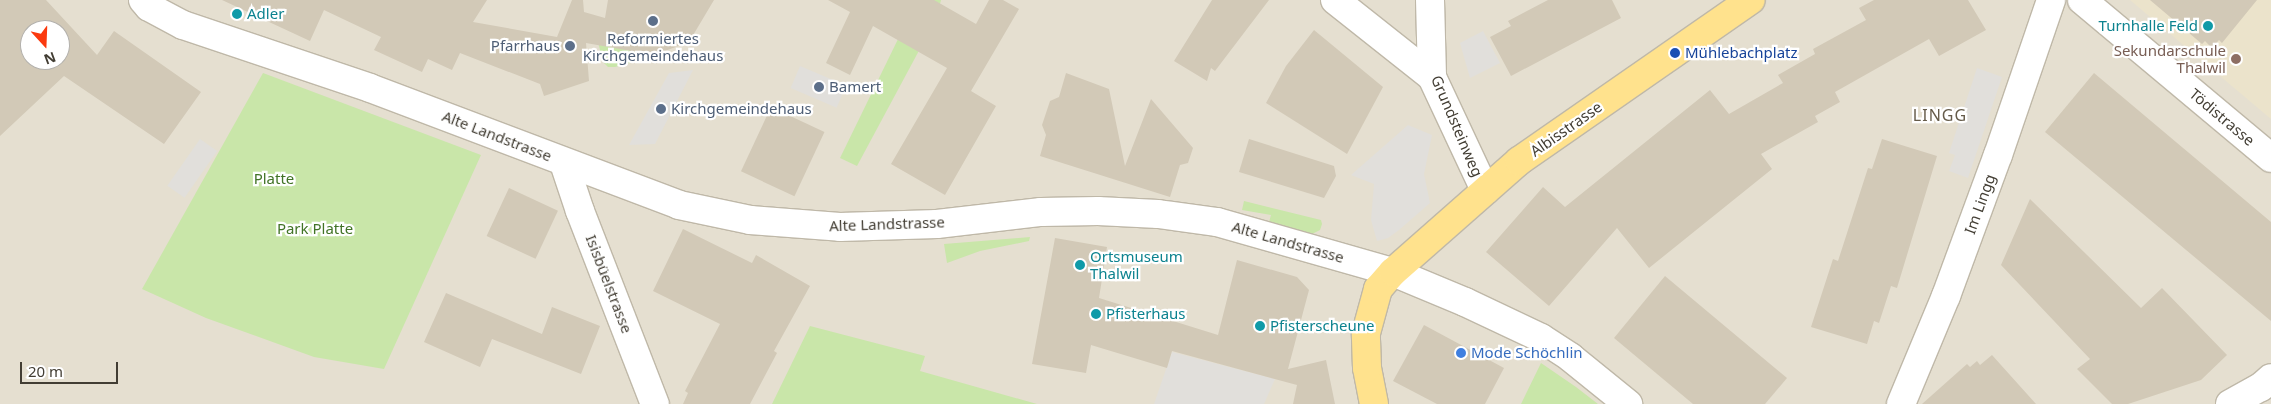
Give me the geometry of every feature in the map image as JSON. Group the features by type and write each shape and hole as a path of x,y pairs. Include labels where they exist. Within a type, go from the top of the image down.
{"main road":[{"name":"Albisstrasse","path":"1374,404 1366,368 1366,334 1378,288 1392,272 1519,161 1751,0"}],"street":[{"name":"Alte Landstrasse","path":"143,0 149,7 183,25 370,88 679,205 750,220 871,227 937,224 1041,212 1122,211 1217,222 1392,272 1464,302 1541,338 1570,357 1628,404"},
{"path":"1335,0 1432,77"},
{"name":"Grundsteinweg","path":"1430,0 1432,77 1485,190"},
{"name":"Im Lingg","path":"1901,404 1946,296 1998,156 2051,0"},
{"name":"Tödistrasse","path":"2082,0 2271,158"},
{"name":"Isisbüelstrasse","path":"564,163 580,211 655,404"},
{"path":"2230,404 2261,387 2271,378"}],"shaded area":[{"path":"0,0 2271,0 2271,404 0,404"},
{"name":"Sekundarschule Thalwil","path":"2130,0 2271,0 2271,119"},
{"path":"1483,31 1500,63 1470,78 1460,43"},
{"name":"Bamert","path":"800,66 846,86 837,108 791,88"},
{"path":"1977,68 2002,77 1968,178 1949,171 1955,155 1949,153"},
{"name":"Kirchgemeindehaus","path":"693,70 655,144 629,145 669,73"},
{"path":"1408,125 1432,135 1424,174 1430,203 1388,238 1377,241 1371,220 1374,184 1351,175"},
{"path":"200,139 217,151 185,198 167,186"},
{"path":"1172,352 1275,379 1264,404 1154,404"}],"green space":[{"path":"923,0 941,0 936,19 857,166 840,158 901,33"},
{"path":"597,38 650,50 644,59 615,67 608,67 603,62"},
{"name":"Park Platte","path":"263,73 481,155 384,369 314,357 206,318 142,289"},
{"path":"1244,201 1321,220 1320,230 1312,234 1269,222 1271,215 1242,210"},
{"path":"1030,237 1029,241 980,251 947,263 944,244"},
{"path":"810,326 925,356 920,371 1037,404 772,404"},
{"path":"1541,363 1576,387 1598,404 1521,404"}],"building":[{"path":"0,0 46,0 65,20 20,20 20,70 70,70 70,26 97,55 114,31 201,92 164,144 64,76 0,136"},
{"path":"222,0 487,0 473,22 557,37 572,0 583,0 584,12 605,18 608,0 714,0 689,42 654,55 586,43 589,81 544,96 540,84 460,53 452,70 428,59 422,72 374,50 381,37 324,10 310,41"},
{"path":"828,0 934,0 976,24 989,0 1003,0 1019,9 971,91 996,106 945,195 891,164 947,68 873,26 850,75 826,63 850,12"},
{"path":"1212,0 1269,0 1215,71 1211,68 1207,81 1174,61"},
{"path":"1548,0 1612,0 1621,18 1511,76 1490,37 1511,26 1508,21"},
{"path":"1874,0 1968,0 1986,30 1939,56 1929,39 1835,92 1840,102 1815,116 1818,122 1761,154 1772,169 1649,268 1617,228 1549,306 1486,252 1543,187 1565,207 1710,90 1729,114 1783,83 1778,75 1815,54 1813,49 1866,20 1859,8"},
{"name":"Turnhalle Feld","path":"2150,0 2257,0 2222,43 2219,40 2212,48 2205,41 2202,44"},
{"path":"1314,30 1383,87 1347,154 1266,103 1286,66"},
{"path":"1066,73 1109,89 1125,166 1151,99 1193,148 1188,163 1180,165 1170,197 1040,156 1046,135 1042,125 1050,101 1059,97"},
{"path":"2094,73 2271,222 2271,321 2045,132"},
{"path":"771,107 824,132 794,196 741,171"},
{"path":"1249,139 1334,166 1336,176 1324,198 1239,172"},
{"path":"1882,139 1937,156 1897,288 1891,286 1879,323 1874,321 1867,344 1811,327 1833,259 1838,261 1868,168 1872,169"},
{"path":"509,188 558,211 536,259 487,236"},
{"path":"2030,199 2141,308 2162,288 2227,355 2201,380 2128,404 2112,404 2077,369 2090,359 2001,265"},
{"path":"683,229 752,263 756,255 810,286 774,351 777,353 750,404 683,404 688,393 685,391 720,324 653,291"},
{"path":"1055,238 1107,247 1099,298 1218,335 1237,260 1297,277 1309,290 1288,369 1326,360 1335,404 1293,404 1297,385 1172,351 1167,368 1091,345 1086,373 1032,364"},
{"path":"1665,276 1787,378 1765,404 1693,404 1614,338"},
{"path":"446,293 542,334 552,307 600,326 581,374 492,339 480,367 424,342"},
{"path":"1424,325 1504,368 1485,404 1437,404 1393,381"},
{"path":"1992,355 2036,404 1922,404 1967,364 1970,367 1977,361 1980,365"}],"place":[{"name":"Adler","path":"237,14"},
{"name":"Reformiertes Kirchgemeindehaus","path":"653,21"},
{"name":"Turnhalle Feld","path":"2208,26"},
{"name":"Pfarrhaus","path":"570,46"},
{"name":"Mühlebachplatz","path":"1675,53"},
{"name":"Sekundarschule Thalwil","path":"2236,59"},
{"name":"Bamert","path":"819,87"},
{"name":"Kirchgemeindehaus","path":"661,109"},
{"name":"Ortsmuseum Thalwil","path":"1080,265"},
{"name":"Pfisterhaus","path":"1096,314"},
{"name":"Pfisterscheune","path":"1260,326"},
{"name":"Mode Schöchlin","path":"1461,353"}],"district":[{"name":"LINGG","path":"1940,115"}],"park label":[{"name":"Platte","path":"274,179"}]}
